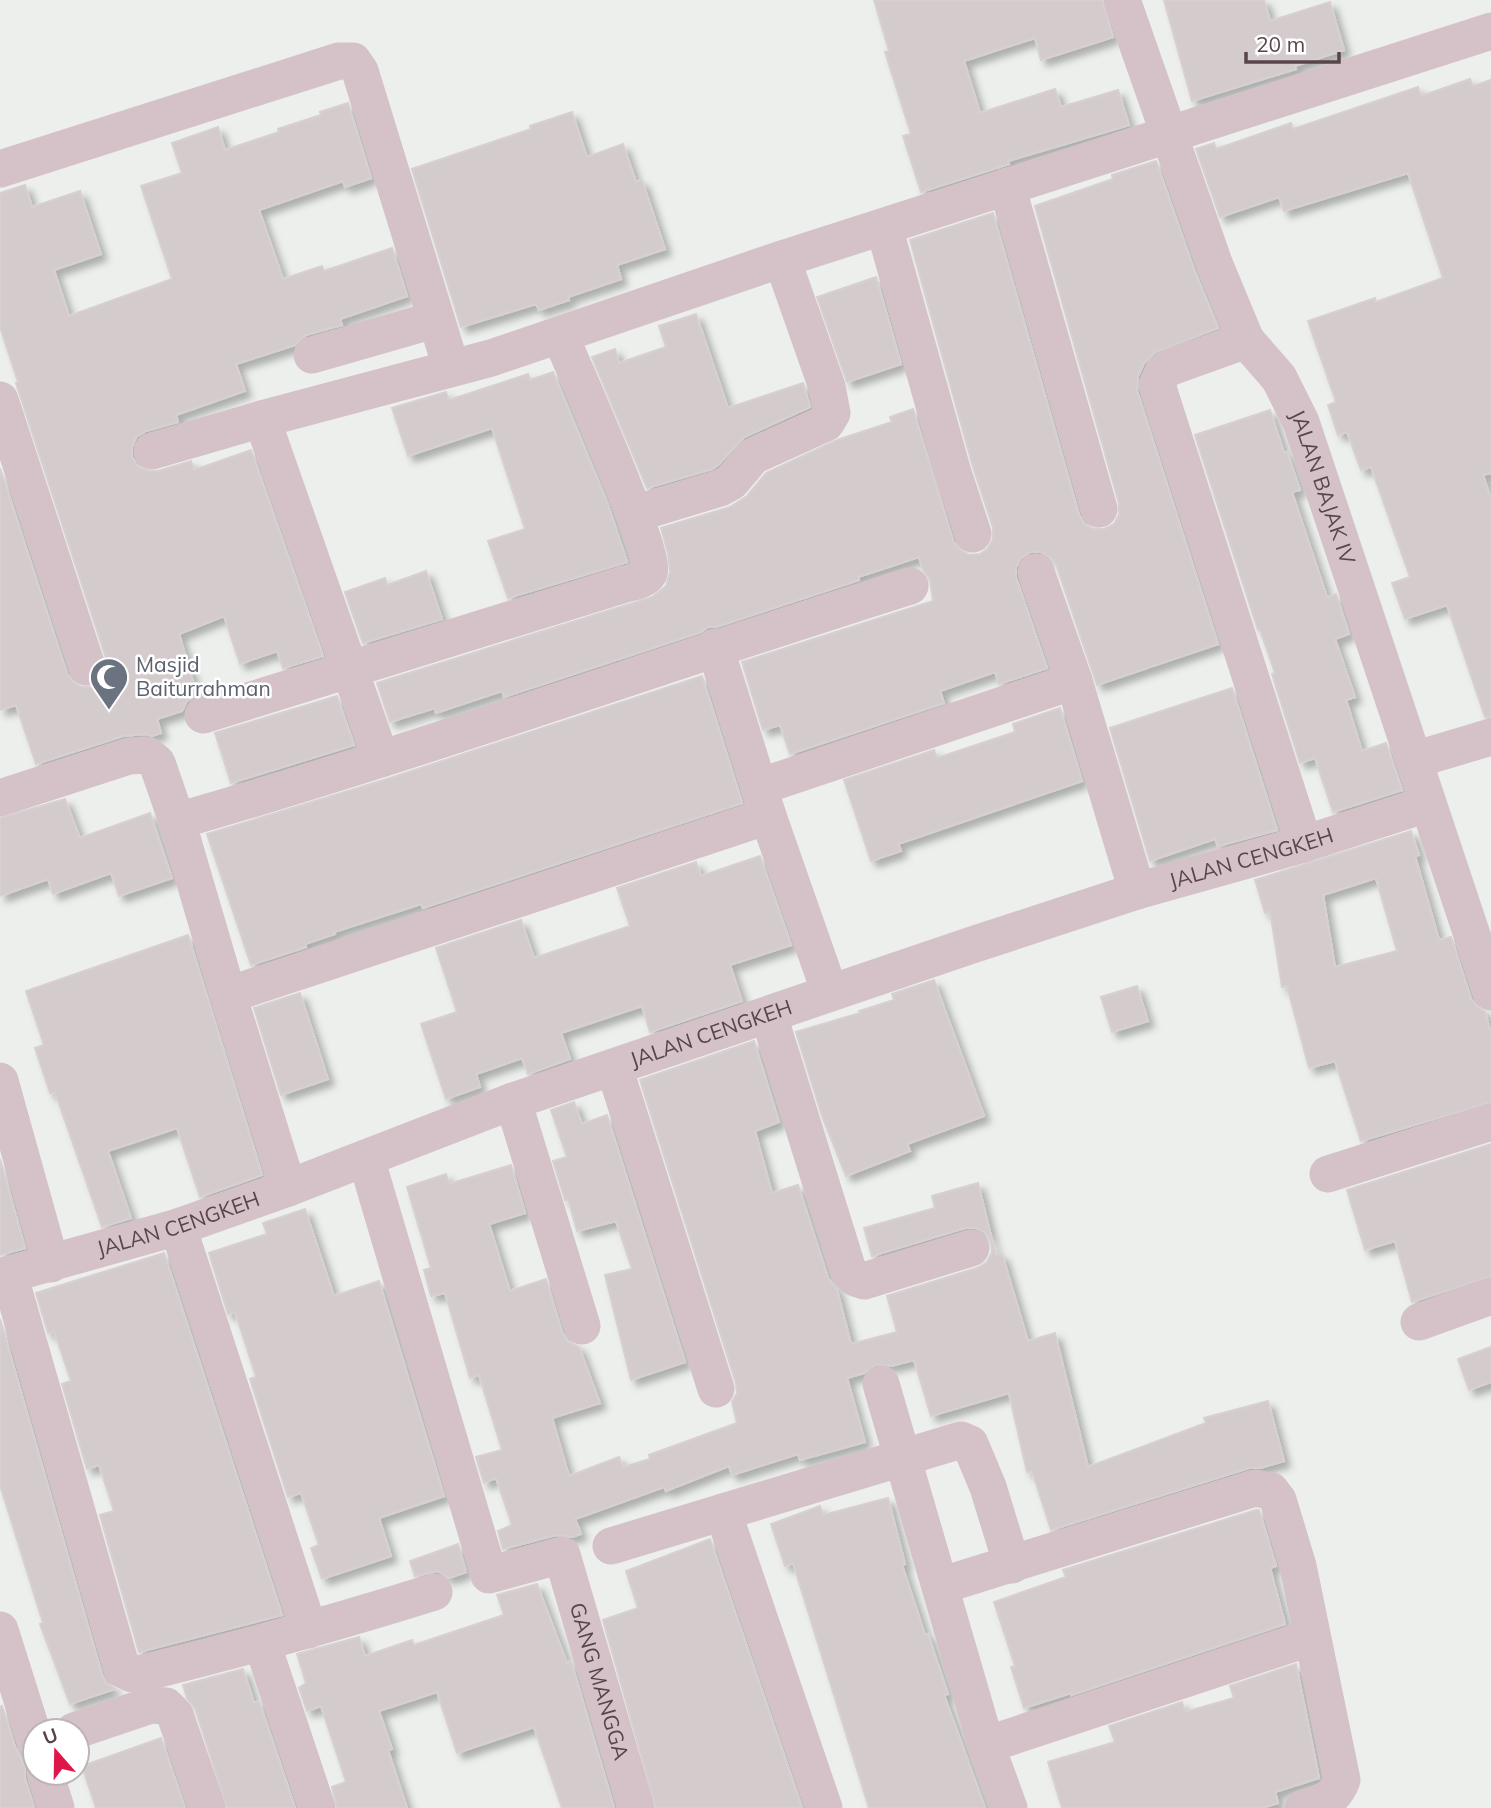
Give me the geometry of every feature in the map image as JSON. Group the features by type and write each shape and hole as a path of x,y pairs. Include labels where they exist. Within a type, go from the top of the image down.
{"street":[{"name":"JALAN BAJAK IV","path":"1122,0 1214,263 1246,340 1279,378 1301,422 1491,992"},
{"path":"152,451 491,358 782,259 1491,30"},
{"path":"0,169 339,61 353,61 360,71 451,367"},
{"path":"1007,186 1099,509"},
{"path":"884,227 953,473 973,534"},
{"path":"634,514 720,488 731,482 753,456 825,423 832,416 827,387 782,259"},
{"path":"312,355 435,320"},
{"path":"204,715 642,579 649,572 650,566 634,514 560,335"},
{"path":"1246,340 1168,368 1157,385 1304,844"},
{"path":"0,400 87,667"},
{"path":"262,419 381,759"},
{"path":"1036,572 1074,681 1138,891"},
{"path":"177,821 381,759 910,586"},
{"path":"715,648 764,802 830,993"},
{"path":"228,995 764,802 1074,681"},
{"path":"1414,760 1491,737"},
{"path":"0,798 129,756 147,755 157,763 288,1188"},
{"name":"JALAN CENGKEH","path":"4,1275 178,1227 288,1188 513,1101 830,993 1138,891 1304,844 1427,804"},
{"path":"769,1016 848,1270 855,1278 864,1281 971,1248"},
{"path":"614,1067 716,1388"},
{"path":"0,1082 51,1264"},
{"path":"513,1101 582,1326"},
{"path":"1328,1174 1491,1122"},
{"name":"GANG MANGGA","path":"366,1158 489,1575 562,1555 636,1808"},
{"path":"178,1227 309,1630"},
{"path":"4,1275 122,1669 132,1674 143,1673 309,1630 435,1592"},
{"path":"1419,1322 1491,1296"},
{"path":"881,1384 986,1745 1009,1808"},
{"path":"611,1546 961,1440 970,1444 988,1487 1012,1564"},
{"path":"940,1586 1255,1488 1268,1489 1278,1500 1298,1566 1342,1780 1338,1792 1328,1800 1303,1808"},
{"path":"723,1511 824,1808"},
{"path":"0,1630 27,1717"},
{"path":"986,1745 1312,1637"},
{"path":"262,1643 317,1808"},
{"path":"91,1725 151,1705 166,1706 175,1715 207,1808"},
{"path":"50,1787 57,1808"}],"building":[{"path":"874,0 1102,0 1113,37 1041,60 1035,38 964,61 980,113 1055,89 1061,107 1118,90 1129,125 1008,161 1009,164 921,192 903,136 911,134 885,52 889,51"},
{"path":"1164,0 1264,0 1270,21 1330,2 1344,50 1295,66 1296,69 1192,101"},
{"path":"1470,79 1473,86 1491,80 1491,473 1483,475 1491,499 1491,717 1485,717 1447,605 1405,619 1392,583 1410,577 1371,467 1361,470 1347,432 1338,435 1328,405 1336,402 1308,321 1375,298 1376,302 1443,278 1408,173 1284,211 1279,197 1220,217 1196,149 1214,143 1216,149 1291,123 1293,129 1418,87 1421,96"},
{"path":"348,103 371,178 345,187 343,181 259,210 283,279 322,266 324,271 392,248 407,296 340,319 342,325 306,335 295,345 236,364 245,391 176,415 178,422 146,431 136,437 132,447 132,457 137,466 148,471 158,471 191,461 194,470 251,450 323,656 283,668 277,651 240,664 224,616 179,634 197,695 187,701 182,711 157,719 161,733 152,736 123,736 36,764 16,705 0,710 0,468 67,674 73,682 82,687 94,687 103,680 107,672 107,661 0,327 0,193 25,185 32,207 80,191 101,254 54,270 69,316 172,279 141,186 182,173 172,143 218,127 225,150 279,132 278,129"},
{"path":"572,112 587,157 623,144 636,182 642,180 665,249 617,265 621,279 568,297 569,300 539,310 536,304 461,327 412,169 531,129 530,126"},
{"path":"1156,161 1194,270 1218,328 1155,352 1144,363 1138,376 1137,391 1218,644 1097,685 1056,564 1041,552 1030,552 1020,559 1016,567 1016,578 1047,668 999,684 995,672 940,691 944,703 790,754 780,725 763,730 742,662 933,601 930,579 923,570 919,557 858,577 859,580 716,627 708,627 701,632 504,697 502,691 436,713 435,708 390,722 377,683 652,597 666,586 670,572 661,528 730,507 747,496 766,473 837,440 892,422 890,417 913,409 953,541 960,550 969,555 980,554 988,548 993,539 993,527 973,467 910,240 993,213 1079,515 1084,524 1093,529 1104,529 1114,524 1119,515 1119,503 1035,206 1113,179 1112,175"},
{"path":"876,277 901,364 847,382 817,297"},
{"path":"696,314 728,408 803,383 810,407 744,437 712,469 647,488 592,357 615,349 619,363 666,347 659,326"},
{"path":"553,372 608,505 627,562 508,598 488,541 525,529 492,428 408,456 392,408 446,392 449,400 528,374 530,380"},
{"path":"1270,410 1300,490 1292,492 1327,597 1336,594 1349,634 1335,639 1355,697 1346,700 1362,751 1386,743 1402,790 1333,812 1315,758 1300,763 1272,674 1275,673 1258,630 1195,435"},
{"path":"426,571 442,619 363,643 345,592 385,578 387,585"},
{"path":"702,676 742,803 423,908 421,904 334,932 335,934 305,944 306,947 251,965 207,834 387,779"},
{"path":"1232,688 1277,830 1218,846 1215,839 1150,861 1110,728"},
{"path":"337,696 354,745 231,783 215,733"},
{"path":"1060,708 1082,781 898,844 901,851 871,861 844,780 934,750 937,758 1015,732 1013,724"},
{"path":"65,799 80,838 150,813 172,878 119,896 111,873 53,894 48,879 0,896 0,818"},
{"path":"1411,831 1419,855 1415,856 1439,940 1451,937 1471,999 1485,1012 1491,1034 1491,1102 1361,1141 1335,1061 1309,1068 1287,986 1282,987 1270,911 1265,913 1255,880","holes":["1376,878 1397,951 1335,967 1323,895"]},
{"path":"760,856 791,945 730,965 742,1001 650,1032 642,1006 561,1033 570,1059 528,1074 522,1058 476,1074 480,1087 446,1099 421,1024 457,1012 436,948 521,920 534,958 630,926 617,888 696,862 701,876"},
{"path":"188,935 262,1175 200,1197 177,1128 108,1151 131,1218 102,1227 55,1092 50,1093 35,1048 44,1045 26,991"},
{"path":"934,980 984,1116 907,1144 910,1151 846,1176 822,1116 796,1032 860,1013 859,1011 894,1000 892,994"},
{"path":"1137,986 1148,1021 1112,1032 1101,997"},
{"path":"300,993 328,1079 281,1095 254,1008"},
{"path":"754,1041 779,1122 755,1131 772,1193 798,1185 828,1278 837,1290 851,1344 897,1332 887,1296 977,1268 987,1262 992,1252 991,1241 985,1232 976,1228 965,1228 872,1256 864,1228 935,1208 932,1196 978,1183 996,1256 1002,1254 1028,1341 1055,1333 1088,1467 1206,1423 1204,1418 1268,1401 1284,1461 1260,1468 1249,1468 1051,1530 1032,1471 1027,1472 1009,1393 931,1416 914,1360 891,1366 876,1364 864,1373 847,1378 865,1442 800,1460 798,1454 732,1475 729,1466 666,1491 664,1487 575,1519 581,1534 572,1537 556,1535 503,1549 498,1531 512,1525 496,1478 484,1483 476,1457 502,1450 479,1375 470,1378 445,1293 431,1296 424,1270 431,1268 407,1187 446,1174 449,1184 511,1165 525,1213 489,1224 510,1291 546,1279 562,1332 568,1342 579,1347 600,1403 552,1418 569,1476 619,1457 623,1467 650,1459 649,1455 737,1423 732,1402 737,1393 736,1383 640,1080"},
{"path":"574,1102 582,1124 607,1115 685,1362 631,1380 605,1275 632,1269 616,1221 577,1231 553,1161 567,1157 551,1110"},
{"path":"1491,1144 1491,1276 1412,1302 1395,1241 1365,1250 1347,1190"},
{"path":"0,1159 25,1248 0,1255"},
{"path":"305,1209 334,1296 379,1281 444,1496 379,1518 391,1556 322,1579 311,1548 319,1545 301,1493 288,1497 250,1379 256,1377 235,1312 228,1314 209,1253 267,1234 263,1223"},
{"path":"164,1253 282,1615 139,1652 100,1515 114,1511 99,1465 87,1469 62,1384 71,1381 54,1331 48,1333 36,1293"},
{"path":"0,1319 102,1675 106,1683 115,1689 70,1704 40,1624 43,1623 0,1485"},
{"path":"1491,1347 1491,1382 1469,1390 1458,1359"},
{"path":"888,1498 905,1564 902,1565 925,1635 928,1634 948,1694 944,1695 985,1808 869,1808 793,1563 785,1566 771,1524 820,1506 823,1515"},
{"path":"1259,1510 1276,1566 1270,1568 1285,1624 1024,1708 1011,1667 1015,1666 994,1602 1066,1577 1063,1570"},
{"path":"710,1539 802,1808 656,1808 603,1620 638,1608 626,1571"},
{"path":"458,1544 466,1572 449,1578 438,1571 415,1576 410,1561"},
{"path":"537,1584 567,1663 571,1661 614,1808 562,1808 534,1727 457,1753 437,1692 379,1711 392,1749 388,1750 407,1808 337,1808 332,1787 346,1782 321,1706 307,1711 299,1688 306,1683 297,1654 359,1637 365,1656 412,1640 414,1645 504,1615 497,1595"},
{"path":"1296,1664 1319,1778 1275,1792 1278,1803 1262,1808 1062,1808 1048,1762 1115,1742 1109,1726 1182,1702 1185,1712 1234,1698 1230,1686"},
{"path":"243,1669 254,1703 259,1701 295,1808 227,1808 195,1708 187,1698 183,1685"},
{"path":"2,1706 21,1759 21,1787 27,1787 34,1808 0,1808"},
{"path":"161,1738 185,1808 96,1808 89,1787 91,1763"}],"place":[{"name":"Masjid Baiturrahman","path":"109,711"}]}
